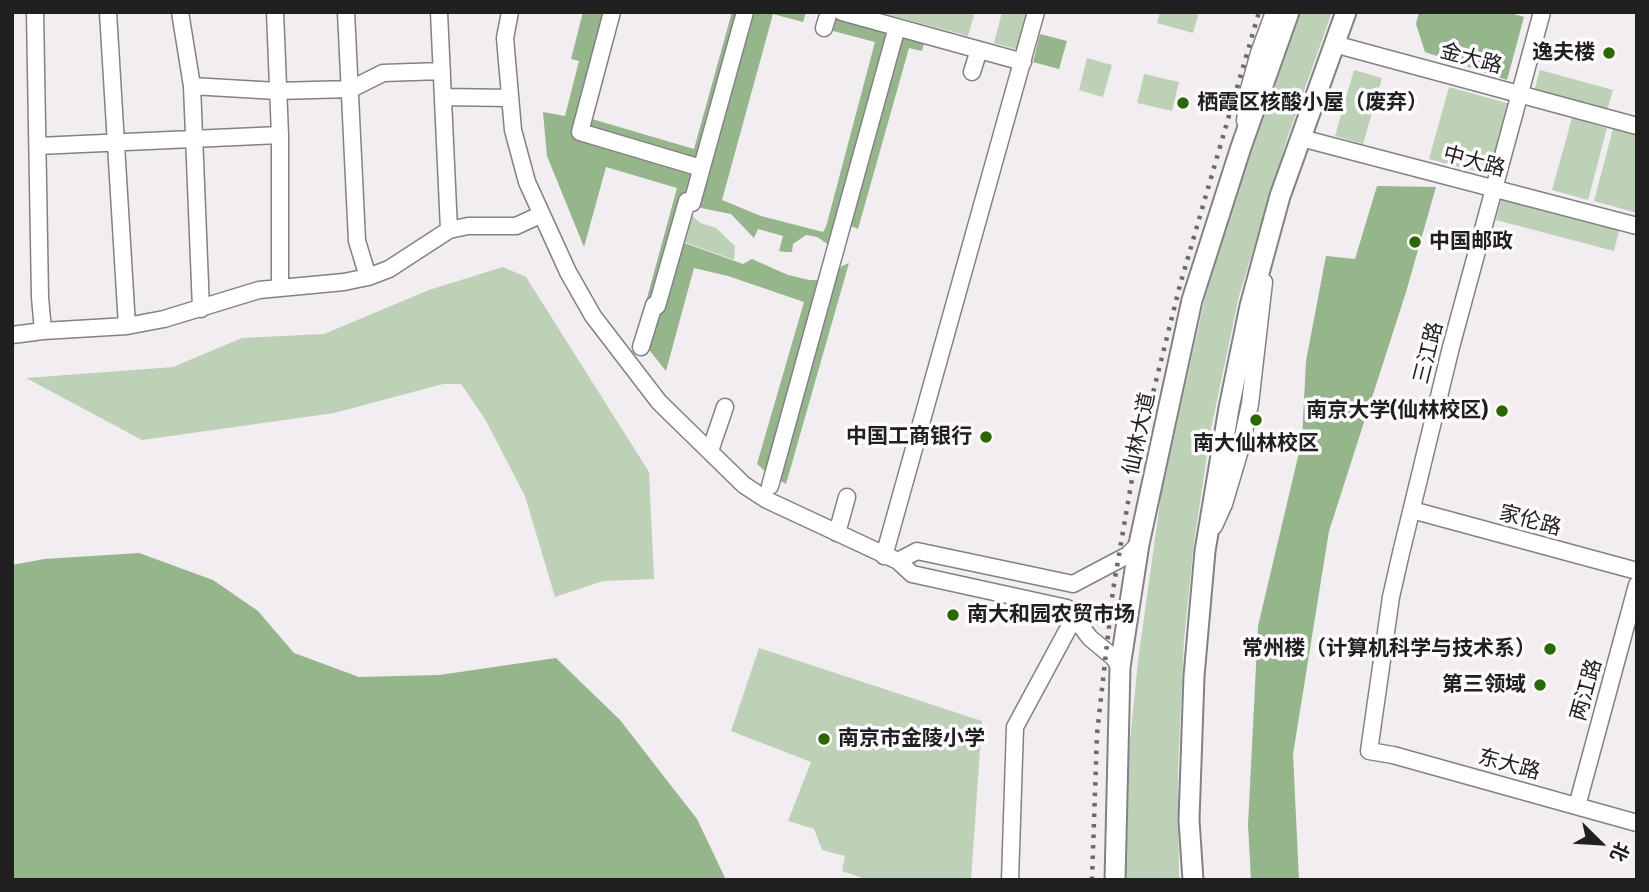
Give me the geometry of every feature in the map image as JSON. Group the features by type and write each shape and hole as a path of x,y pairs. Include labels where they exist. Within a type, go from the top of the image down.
{"main road":[{"name":"仙林大道","path":"1115,880 1120,667 1139,544 1192,300 1241,147 1289,12"},
{"path":"1193,880 1189,820 1194,676 1205,548 1229,408 1250,306 1280,196 1346,12"}],"street":[{"path":"35,12 40,297 43,331"},
{"path":"108,12 127,326"},
{"path":"180,12 192,86 201,309"},
{"path":"275,12 280,135 280,288"},
{"path":"346,12 357,241 368,277"},
{"path":"439,12 449,230"},
{"path":"510,12 505,38 513,130 520,159 540,215 593,316 659,402 744,485 767,500 891,558 912,574 1066,608 1090,638 1113,657 1120,667"},
{"path":"612,12 580,132 701,168"},
{"path":"641,347 654,305 657,306 687,201 692,203 745,12"},
{"path":"842,12 1023,62"},
{"path":"891,558 1036,12"},
{"path":"1241,147 1249,89 1274,12"},
{"name":"三江路","path":"1369,751 1391,597 1451,347 1542,12"},
{"path":"770,486 897,27"},
{"name":"金大路","path":"1334,44 1637,126"},
{"path":"972,72 979,50"},
{"path":"192,86 278,91 351,89 383,73 442,71"},
{"path":"443,97 510,98"},
{"path":"38,146 280,135"},
{"name":"中大路","path":"1301,138 1637,226"},
{"path":"12,335 127,326 201,309 237,295 368,277 389,269 449,230 468,226 516,226 540,215"},
{"path":"710,451 725,407"},
{"path":"837,533 847,497"},
{"name":"家伦路","path":"1412,510 1637,572"},
{"path":"891,558 916,551 1073,584 1128,555 1139,544"},
{"name":"两江路","path":"1577,806 1637,585"},
{"path":"1010,880 1015,727 1075,617"},
{"name":"东大路","path":"1369,751 1393,755 1637,823"}],"green space":[{"path":"583,12 619,12 592,119 694,149 732,12 806,12 803,22 773,14 722,200 761,216 823,232 875,42 833,31 837,15 925,39 922,51 909,48 858,229 845,219 829,245 817,237 806,235 793,244 792,252 779,251 783,236 758,229 754,238 731,214 701,208 693,199 676,240 743,264 752,259 788,275 809,280 828,280 849,263 786,484 757,464 804,302 728,276 694,268 666,371 638,331 677,188 606,167 584,247 547,156 543,112 565,116 579,61 571,59"},
{"path":"879,12 975,12 968,36"},
{"path":"1002,12 1033,12 1019,50 994,43"},
{"path":"1160,12 1199,12 1193,33 1157,23"},
{"path":"1301,12 1332,12 1288,136 1239,296 1211,429 1194,542 1184,640 1178,770 1179,880 1124,880 1128,761 1138,661 1161,495 1205,298 1246,156"},
{"path":"1419,12 1507,12 1524,17 1507,80 1425,52 1416,24"},
{"path":"1040,34 1067,41 1059,69 1033,62"},
{"path":"1087,58 1112,65 1103,97 1079,90"},
{"path":"1354,70 1382,78 1363,144 1335,136"},
{"path":"1540,70 1613,90 1607,111 1534,91"},
{"path":"1144,74 1179,82 1172,111 1137,103"},
{"path":"1449,87 1510,104 1490,175 1429,159"},
{"path":"1572,118 1607,128 1588,200 1552,190"},
{"path":"1613,129 1637,135 1637,213 1594,201"},
{"path":"1377,186 1436,187 1406,292 1329,531 1293,754 1299,880 1251,880 1248,825 1258,626 1302,440 1306,361 1326,256 1355,259"},
{"path":"1502,196 1620,227 1614,251 1496,220"},
{"path":"685,208 700,223 716,228 735,246 734,260 676,239"},
{"path":"503,267 526,277 649,472 654,579 603,581 555,597 525,496 485,419 461,384 443,384 334,413 142,440 26,378 173,367 242,338 324,334 429,290"},
{"path":"139,553 213,580 258,611 294,653 359,677 439,675 556,658 620,720 697,819 726,880 14,880 12,565 44,559"},
{"path":"759,648 982,721 971,880 868,880 842,871 845,856 822,850 814,829 788,821 811,762 731,731"}],"railway":[{"path":"1092,880 1097,734 1113,590 1133,473 1180,285 1259,12"}],"place":[{"name":"逸夫楼","path":"1609,53"},
{"name":"栖霞区核酸小屋（废弃）","path":"1183,103"},
{"name":"中国邮政","path":"1415,242"},
{"name":"南京大学(仙林校区)","path":"1502,411"},
{"name":"南大仙林校区","path":"1256,420"},
{"name":"中国工商银行","path":"986,437"},
{"name":"南大和园农贸市场","path":"953,615"},
{"name":"常州楼（计算机科学与技术系）","path":"1550,649"},
{"name":"第三领域","path":"1540,685"},
{"name":"南京市金陵小学","path":"824,739"}]}
